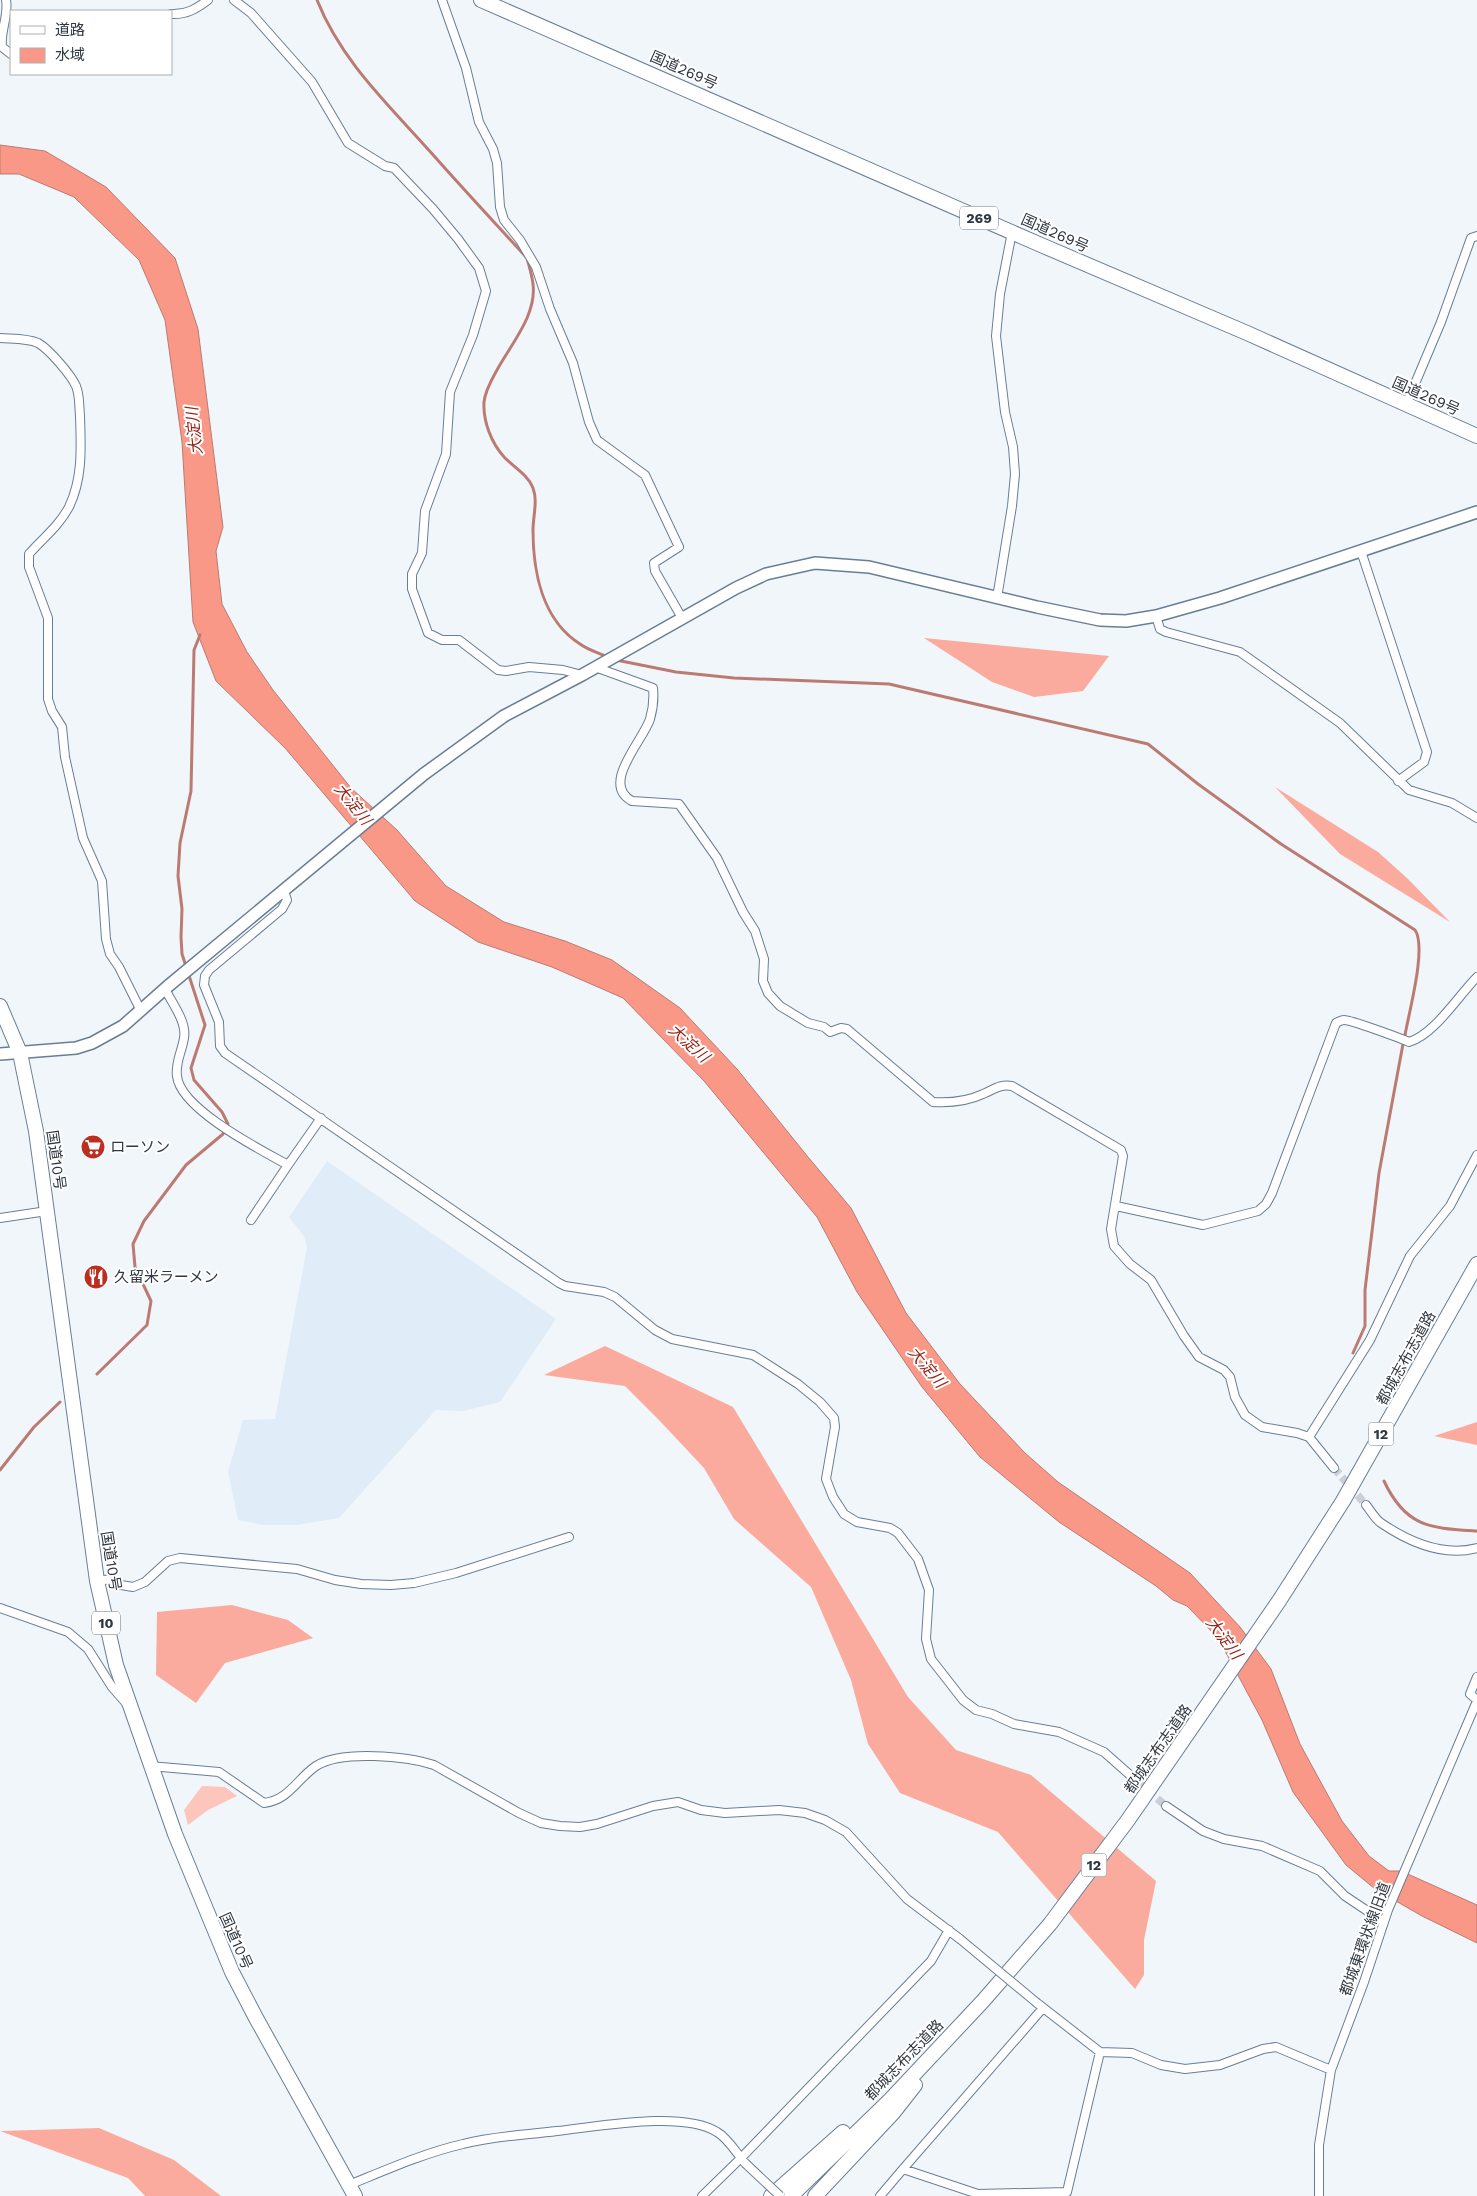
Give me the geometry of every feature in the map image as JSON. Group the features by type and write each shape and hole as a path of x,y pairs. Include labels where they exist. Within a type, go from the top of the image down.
{"highway":[{"name":"国道269号","path":"482,0 1301,357 1477,436"},
{"name":"国道10号","path":"0,1006 20,1053 36,1132 97,1581 112,1648 130,1708 175,1834 232,1972 352,2191"},
{"name":"都城志布志道路","path":"791,2196 890,2100 983,2001 1050,1924 1128,1820 1279,1601 1343,1500 1477,1264"},
{"path":"771,2196 818,2156 983,2001"},
{"path":"815,2196 893,2113 983,2001"}],"street":[{"path":"6,0 8,10 3,25 2,47 10,53"},
{"path":"172,14 182,15 208,0"},
{"path":"234,0 251,13 312,82 348,143 385,166 394,168 458,238 479,268 486,291 473,335 450,392 446,454 425,511 422,553 412,574 412,589 428,633 442,640 459,640 498,670 506,672 529,667 563,670 582,675"},
{"path":"442,0 466,68 479,122 493,149 497,163 500,207 504,220 520,240 536,267 550,309 574,363 589,422 597,440 645,475 679,547 654,563 655,570 682,618"},
{"path":"997,598 1012,506 1015,474 1014,447 1004,412 996,336 1000,294 1012,232"},
{"path":"1406,405 1441,322 1471,238 1477,236"},
{"path":"0,338 25,340 38,344 47,350 72,378 79,397 80,471 74,494 68,508 53,531 29,554 29,566 48,618 50,649 47,684 48,699 52,711 62,727 65,757 83,838 102,881 106,939 110,954 119,967 141,1011"},
{"path":"0,1054 76,1048 92,1043 123,1026 166,988 424,774 504,716 582,675 736,588 766,574 816,563 869,567 997,598 1100,620 1126,621 1156,616 1220,598 1477,512"},
{"path":"1360,551 1427,752 1424,762 1398,781"},
{"path":"1156,616 1160,629 1166,632 1240,652 1340,723 1409,790 1452,803 1477,818"},
{"path":"599,664 653,688 654,698 650,719 623,768 620,780 621,791 632,802 679,804 716,858 743,912 755,931 764,959 763,981 768,993 780,1006 808,1023 824,1027 830,1032 841,1028 847,1029 933,1102 944,1103 964,1100 984,1094 1002,1084 1012,1086 1109,1141 1121,1150 1123,1156 1111,1229 1114,1246 1130,1264 1151,1280 1184,1336 1200,1357 1224,1370 1230,1377 1235,1397 1245,1415 1262,1427 1309,1437 1334,1468"},
{"path":"284,891 287,900 282,909 209,970 205,976 204,985 219,1022 220,1046 559,1283 565,1286 604,1292 615,1298 664,1336 753,1355 798,1384 820,1402 834,1418 835,1427 826,1478 833,1497 844,1514 857,1522 890,1528 904,1539 918,1559 928,1590 926,1639 931,1659 964,1700 976,1710 992,1714 1014,1724 1060,1732 1104,1752 1130,1775"},
{"path":"1116,1206 1203,1224 1258,1212 1266,1204 1272,1193 1336,1023 1344,1020 1381,1032 1388,1032 1409,1042 1417,1040 1430,1030 1477,977"},
{"path":"166,988 184,1027 185,1036 176,1068 181,1089 215,1122 288,1165"},
{"path":"251,1220 321,1118"},
{"path":"1309,1437 1370,1340 1410,1256 1450,1206 1477,1155"},
{"path":"0,1218 47,1211"},
{"path":"1366,1505 1380,1522 1424,1546 1456,1551 1475,1549"},
{"path":"97,1581 111,1579 115,1584 133,1587 145,1582 168,1561 180,1558 296,1569 335,1580 361,1584 414,1583 506,1558 569,1537"},
{"path":"0,1608 68,1632 88,1649 112,1687 130,1708"},
{"path":"1477,1677 1470,1694 1477,1701"},
{"name":"都城東環状線旧道","path":"1319,2196 1319,2145 1331,2070 1364,1982 1388,1910 1477,1701"},
{"path":"150,1766 219,1772 264,1804 273,1802 286,1795 315,1767 325,1762 344,1757 419,1760 434,1765 519,1813 541,1823 560,1826 580,1827 597,1824 653,1806 678,1802 701,1810 725,1813 780,1810 805,1813 825,1820 846,1832 907,1899 949,1930 1040,2006 1100,2052 1132,2053 1161,2065 1185,2069 1220,2065 1263,2049 1276,2047 1331,2070"},
{"path":"1166,1806 1203,1830 1224,1839 1262,1846 1320,1871 1345,1896 1384,1922"},
{"path":"702,2196 743,2161 931,1961 949,1930"},
{"path":"880,2196 1040,2006"},
{"path":"903,2169 978,2194 1067,2192 1100,2052"},
{"path":"352,2191 418,2158 461,2144 488,2138 637,2122 666,2121 698,2125 718,2132 743,2161 780,2196"}],"shaded area":[{"path":"924,638 1109,656 1083,691 1034,697 992,682"},
{"path":"1275,787 1378,852 1407,878 1450,922 1340,854"},
{"path":"327,1161 556,1319 500,1402 463,1411 436,1410 339,1518 297,1525 263,1525 238,1520 228,1472 243,1420 275,1419 307,1247 304,1236 289,1217"},
{"path":"605,1346 733,1407 908,1697 956,1750 1031,1775 1156,1881 1144,1940 1144,1975 1135,1989 998,1832 900,1793 868,1744 851,1680 811,1587 734,1519 704,1468 658,1419 625,1386 544,1375"},
{"path":"1477,1422 1477,1445 1434,1436"},
{"path":"232,1605 288,1620 313,1638 225,1663 196,1703 156,1675 157,1612"},
{"path":"202,1786 225,1787 237,1796 208,1810 188,1825 184,1810"},
{"path":"99,2128 174,2160 221,2196 145,2196 128,2178 0,2131"}],"water":[{"name":"大淀川","path":"0,145 45,151 106,187 175,258 198,329 223,527 216,551 222,604 247,652 273,690 351,788 397,830 446,886 504,922 565,941 612,960 680,1008 737,1069 851,1208 906,1313 960,1384 1025,1453 1058,1482 1190,1573 1240,1627 1271,1669 1300,1744 1342,1821 1369,1856 1389,1871 1401,1871 1477,1905 1477,1943 1422,1916 1375,1889 1346,1865 1293,1792 1262,1720 1218,1638 1187,1606 1173,1600 1156,1586 1059,1522 980,1457 922,1387 857,1292 817,1217 704,1081 623,998 552,967 478,942 415,901 285,748 216,681 193,622 182,442 165,320 139,260 74,197 19,174 0,174"}],"waterway":[{"path":"317,0 327,23 340,44 369,83 527,258 533,284 531,307 522,329 487,389 484,402 485,417 489,432 500,452 528,479 533,488 535,498 533,546 538,578 548,608 567,634 590,650 608,657"},
{"path":"97,1374 147,1325 151,1301 135,1267 133,1244 144,1221 186,1165 223,1134 228,1124 222,1112 194,1080 191,1068 205,1025 182,954 181,937 182,909 178,876 180,843 191,791 194,650 200,635"},
{"path":"616,660 676,672 734,678 889,684 1148,744 1198,784 1281,844 1415,930 1418,938 1418,965 1405,1035"},
{"path":"1353,1353 1365,1326 1365,1290 1379,1173 1403,1044"},
{"path":"0,1470 34,1427 60,1402"},
{"path":"1384,1481 1392,1497 1411,1517 1446,1529 1477,1531"}],"tunnel":[{"path":"1334,1468 1366,1505"},
{"path":"1130,1775 1166,1806"}],"place":[{"name":"ローソン","path":"93,1147"},
{"name":"久留米ラーメン","path":"96,1277"}]}
